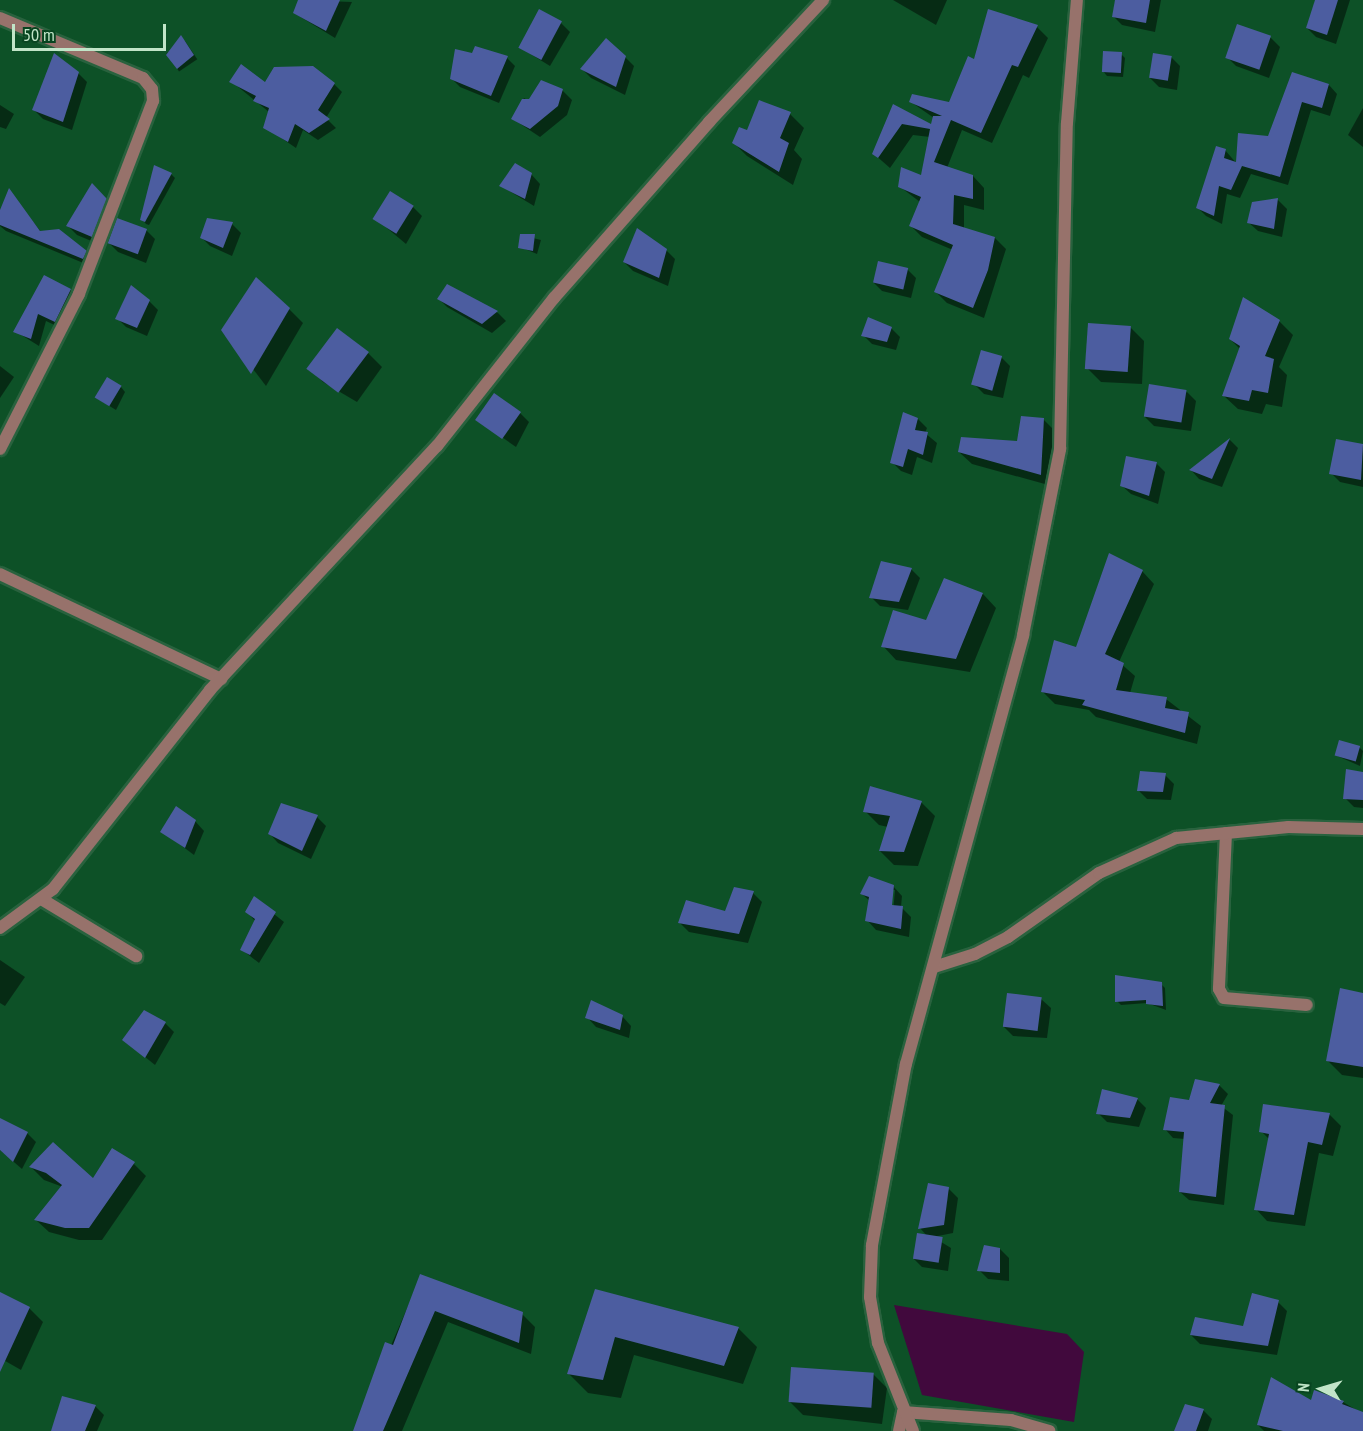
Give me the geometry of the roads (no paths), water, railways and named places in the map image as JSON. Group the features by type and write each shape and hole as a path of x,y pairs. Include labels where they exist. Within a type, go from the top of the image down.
{"street":[{"path":"0,928 43,900 221,679 437,446 554,298 709,122 824,0"},
{"path":"913,1431 903,1412 878,1343 870,1297 872,1245 906,1064 1023,635 1060,449 1067,123 1077,0"},
{"path":"0,18 143,78 152,89 153,101 79,294 0,449"},
{"path":"0,574 221,679"},
{"path":"934,967 975,954 1008,937 1039,918 1070,891 1132,857 1176,838 1288,828 1363,829"},
{"path":"1226,833 1219,989 1224,998 1307,1005"},
{"path":"43,900 136,956"},
{"path":"898,1431 903,1412"},
{"path":"903,1412 1011,1420 1049,1431"}]}
